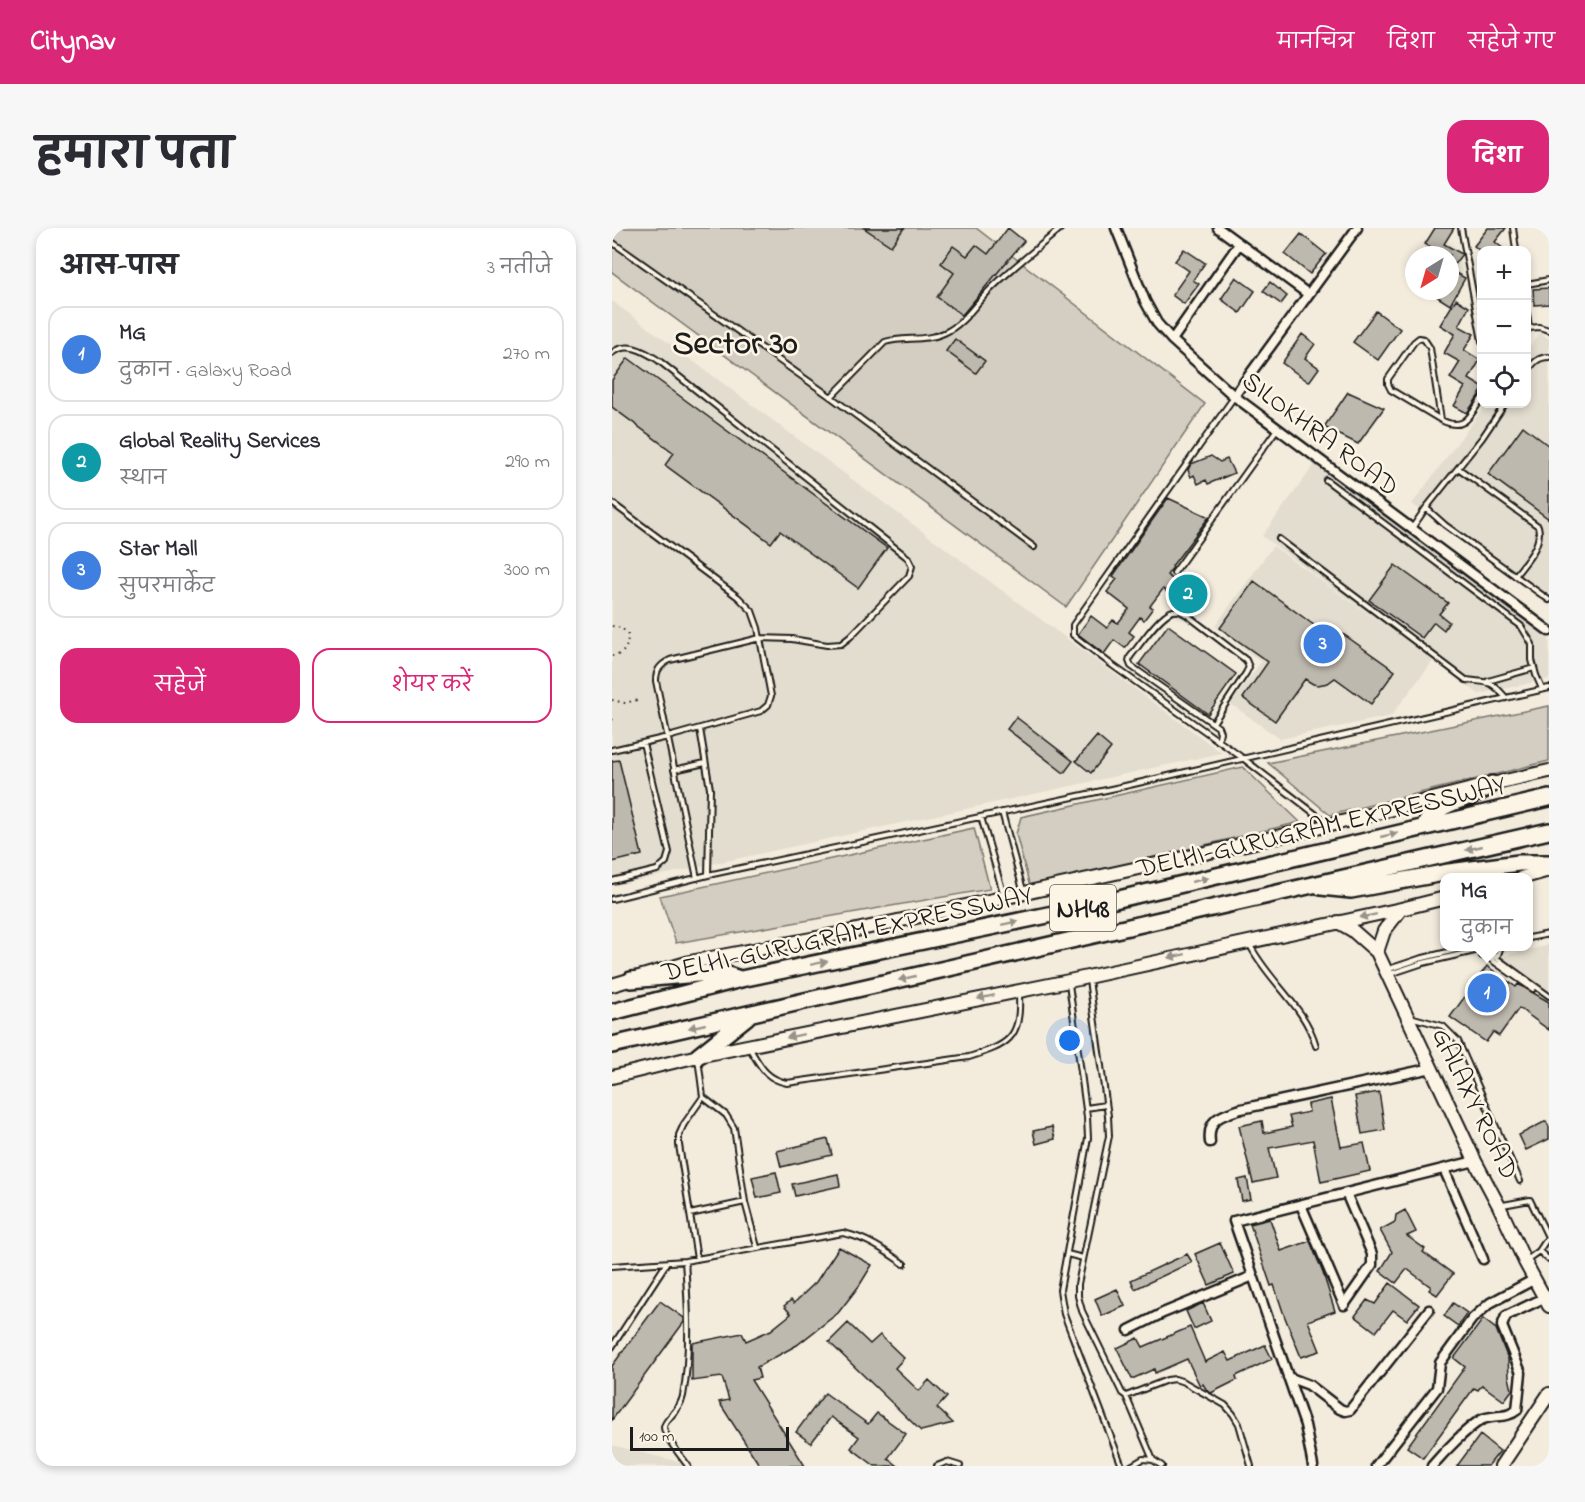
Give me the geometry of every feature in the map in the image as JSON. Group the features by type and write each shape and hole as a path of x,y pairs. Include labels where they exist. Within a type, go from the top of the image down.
{"highway":[{"path":"1424,826 1428,818 1441,808 1484,791 1492,783"},
{"name":"DELHI-GURUGRAM EXPRESSWAY","path":"612,1012 741,979 1072,910 1549,798"},
{"name":"DELHI-GURUGRAM EXPRESSWAY","path":"612,1045 1549,831"},
{"path":"1444,873 1519,863 1549,863"},
{"path":"1312,886 1340,891 1351,890 1440,874"},
{"path":"631,980 719,972 741,979"},
{"path":"698,1056 752,1013"},
{"path":"612,1054 630,1041"}],"main road":[{"path":"612,985 690,962 843,933 1330,825 1492,783 1549,771"},
{"path":"1533,875 1549,870"},
{"path":"612,1077 698,1056 1069,981 1440,899"},
{"path":"1377,952 1384,932 1401,909"},
{"name":"GALAXY ROAD","path":"1338,922 1352,930 1377,952 1475,1161 1547,1302"},
{"path":"1502,1466 1549,1394"}],"street":[{"name":"SILOKHRA ROAD","path":"1116,228 1145,301 1157,323 1172,340 1234,396 1549,631"},
{"path":"1218,228 1308,294"},
{"path":"1234,396 1357,228"},
{"path":"1172,340 1239,244"},
{"path":"1210,1142 1209,1130 1221,1115 1432,1068"},
{"path":"1313,1466 1305,1425 1234,1221 1475,1161"},
{"path":"1444,1169 1484,1259"},
{"path":"1301,1205 1344,1305 1373,1260 1346,1194"},
{"path":"1129,1330 1163,1313 1253,1276"},
{"path":"1376,1466 1437,1388 1440,1380 1438,1370 1440,1364 1472,1318 1490,1303 1535,1279"},
{"path":"1432,1466 1479,1421 1496,1415 1509,1415 1517,1410 1521,1373 1502,1322 1506,1316 1547,1302"},
{"path":"1288,1377 1309,1385 1340,1409 1350,1410 1429,1310"}],"lane":[{"path":"831,397 885,342 895,339 928,339 958,326 983,296 1061,228"},
{"path":"1461,228 1477,314"},
{"path":"1513,228 1515,246"},
{"path":"612,242 831,397 1034,548"},
{"path":"1531,283 1549,280"},
{"path":"1531,329 1549,330"},
{"path":"1441,420 1430,348 1424,339 1419,338 1388,378 1391,390 1441,420 1451,425 1458,425 1468,419 1477,406"},
{"path":"612,353 616,349 631,347 658,360 908,558 912,566 909,576 841,644 826,645 792,639 760,638 670,660 662,664 656,672 697,878"},
{"path":"1531,367 1536,360 1549,357"},
{"path":"1234,396 1074,626 1073,635 1244,759 1330,825"},
{"path":"1412,529 1502,408"},
{"path":"1174,573 1278,429"},
{"path":"1458,468 1538,526 1540,532 1538,544 1515,576"},
{"path":"1326,480 1521,626 1532,644 1534,668 1542,689"},
{"path":"612,503 738,597 752,611 758,628 771,696 768,705 761,711 612,750"},
{"path":"1426,508 1444,525 1549,600"},
{"path":"1279,538 1466,680 1488,681 1534,668"},
{"path":"1213,723 1249,667 1246,660 1186,615 1178,610 1170,611 1156,624 1129,661 1131,666 1213,723 1220,732 1218,741"},
{"path":"1488,681 1495,685 1506,698"},
{"path":"612,899 708,875 1244,759 1549,688"},
{"path":"699,729 710,789 708,875"},
{"path":"612,881 657,870 666,862 669,852 643,743"},
{"path":"674,770 705,763"},
{"path":"1002,812 1023,892"},
{"path":"981,817 1004,897"},
{"path":"1533,937 1549,934"},
{"path":"1248,941 1264,970 1305,1020 1316,1046"},
{"path":"1386,972 1419,959 1452,951"},
{"path":"1386,972 1468,951"},
{"path":"1480,951 1482,956 1489,958 1533,989"},
{"path":"1489,958 1495,957 1500,951"},
{"path":"1495,957 1549,996"},
{"path":"1089,976 1109,1136 1083,1258 1078,1296 1087,1321 1122,1393 1126,1396 1153,1461"},
{"path":"1069,981 1086,1108 1087,1147 1060,1290 1064,1314 1122,1466"},
{"path":"748,1046 762,1069 774,1081 787,1083 969,1057 1005,1043 1014,1034 1020,1009 1019,990"},
{"path":"1407,1016 1443,1026 1458,1041 1520,1181"},
{"path":"697,1259 679,1135 703,1098 698,1056"},
{"path":"703,1098 726,1115 734,1128 746,1202 757,1247"},
{"path":"1086,1108 1106,1105"},
{"path":"1499,1206 1530,1200 1549,1236 1539,1251 1525,1262"},
{"path":"690,1214 746,1202"},
{"path":"612,1266 666,1264 843,1233 860,1237 904,1264"},
{"path":"1539,1251 1549,1260"},
{"path":"1067,1254 1083,1258"},
{"path":"685,1261 688,1309 684,1390 681,1405 665,1422 664,1428 666,1435 688,1466"},
{"path":"612,1347 666,1264"},
{"path":"1126,1396 1167,1380 1175,1379 1184,1382 1225,1406 1233,1414 1239,1425 1251,1466"},
{"path":"1131,1466 1143,1459 1162,1466"},
{"path":"937,1466 947,1462 960,1466"}],"path":[{"path":"612,625 621,628 628,635 628,642 623,652 612,656"},
{"path":"612,700 625,703 637,700"}],"shaded area":[{"path":"612,228 976,228 1205,404 1066,607 612,272"},
{"path":"612,301 1066,638 1222,753 612,886"},
{"path":"1540,332 1549,339 1549,604 1412,504 1483,408 1531,408 1531,344"},
{"path":"1315,464 1549,639 1549,679 1479,694 1433,661 1391,716 1280,739 1231,704 1261,662 1215,626 1273,546 1401,638 1262,536"},
{"path":"1549,706 1549,761 1330,815 1268,763"},
{"path":"1243,767 1300,822 1030,887 1016,834 1021,817"},
{"path":"974,828 990,889 676,943 660,896"},
{"path":"1549,945 1549,993 1499,957 1533,951 1533,949"},
{"path":"612,1445 695,1466 612,1466"}],"building":[{"path":"864,228 904,228 891,246"},
{"path":"1008,228 1024,241 962,315 937,297 954,273 941,263 953,246 967,256 976,245 988,254"},
{"path":"1435,228 1454,228 1444,244 1448,246 1425,244"},
{"path":"1488,228 1506,228 1495,242 1500,246 1477,246 1477,248 1474,246"},
{"path":"1301,234 1326,254 1310,274 1285,254"},
{"path":"1184,249 1205,263 1193,280 1199,284 1184,304 1172,295 1189,271 1175,261"},
{"path":"1459,275 1465,278 1459,289"},
{"path":"1236,277 1255,291 1240,313 1221,299"},
{"path":"1270,282 1287,296 1281,304 1263,291"},
{"path":"1549,288 1549,304 1534,305 1533,289"},
{"path":"1442,300 1453,300 1450,305"},
{"path":"1455,300 1469,307 1459,326 1474,334 1464,350 1477,358 1477,365 1469,379 1477,384 1477,398 1467,413 1454,406 1465,387 1450,378 1460,362 1444,353 1455,334 1440,325"},
{"path":"1376,311 1400,329 1378,360 1353,342"},
{"path":"1302,334 1315,344 1305,358 1319,368 1309,382 1282,363"},
{"path":"955,339 985,361 976,373 946,351"},
{"path":"628,358 887,548 858,588 780,531 771,543 665,465 674,453 612,407 612,380"},
{"path":"1348,392 1384,408 1358,444 1324,427"},
{"path":"1523,426 1549,446 1549,519 1488,474"},
{"path":"1211,456 1220,462 1227,459 1234,473 1208,484 1206,480 1198,484 1194,475 1191,477 1188,470 1191,464"},
{"path":"1168,498 1209,517 1167,575 1189,591 1194,584 1204,592 1191,610 1163,589 1150,606 1153,608 1144,620 1140,617 1129,632 1134,636 1125,648 1114,640 1104,654 1078,634 1091,616 1107,628 1113,620 1118,623 1129,609 1107,592 1117,579 1113,576"},
{"path":"1395,565 1448,603 1439,614 1449,622 1444,630 1434,622 1422,638 1369,600"},
{"path":"1254,581 1337,642 1343,634 1395,671 1371,704 1335,678 1328,683 1318,685 1305,679 1275,721 1243,698 1268,662 1220,628"},
{"path":"1168,625 1236,674 1208,714 1139,664"},
{"path":"1016,717 1073,761 1064,773 1007,729"},
{"path":"1097,736 1111,748 1091,773 1076,761"},
{"path":"619,760 642,855 612,862 612,761"},
{"path":"1487,966 1516,987 1518,984 1549,1002 1549,1030 1519,1008 1499,1036 1493,1032 1486,1042 1450,1017"},
{"path":"1379,1092 1385,1130 1362,1134 1355,1096"},
{"path":"1331,1099 1341,1147 1364,1143 1370,1171 1321,1182 1313,1140 1269,1148 1276,1178 1253,1183 1239,1126 1262,1121 1264,1133 1292,1127 1289,1116 1309,1112 1308,1104"},
{"path":"1546,1121 1549,1127 1549,1139 1526,1150 1519,1135"},
{"path":"1052,1127 1055,1139 1036,1144 1033,1131"},
{"path":"828,1139 832,1155 781,1167 777,1151"},
{"path":"776,1172 781,1193 757,1198 752,1177"},
{"path":"838,1174 840,1186 795,1196 792,1184"},
{"path":"1247,1178 1251,1199 1242,1201 1238,1180"},
{"path":"1405,1210 1416,1232 1407,1236 1425,1249 1423,1252 1453,1274 1437,1295 1429,1290 1431,1287 1407,1269 1396,1283 1380,1271 1392,1252 1380,1230 1395,1222 1396,1215"},
{"path":"1270,1219 1281,1251 1310,1241 1335,1311 1308,1321 1320,1351 1301,1357 1274,1285 1271,1286 1250,1224"},
{"path":"1220,1243 1234,1274 1209,1285 1195,1254"},
{"path":"839,1247 872,1265 859,1286 838,1313 797,1345 757,1367 760,1378 751,1380 805,1466 760,1466 719,1402 729,1400 722,1377 692,1381 692,1343 742,1333 746,1341 771,1330 791,1314 784,1306 791,1300 794,1303 816,1282"},
{"path":"1187,1254 1192,1262 1135,1289 1131,1280"},
{"path":"1390,1283 1419,1305 1407,1320 1393,1310 1376,1332 1355,1316 1367,1300 1375,1304"},
{"path":"1117,1289 1125,1306 1102,1316 1095,1299"},
{"path":"660,1301 684,1318 684,1322 612,1420 612,1366"},
{"path":"1203,1303 1211,1321 1194,1329 1186,1311"},
{"path":"1453,1303 1467,1313 1458,1326 1444,1316"},
{"path":"1483,1319 1496,1329 1508,1359 1512,1390 1504,1401 1482,1385 1478,1390 1474,1388 1423,1458 1407,1447 1465,1367 1454,1358"},
{"path":"848,1323 870,1344 880,1335 904,1358 895,1368 919,1391 929,1380 947,1397 937,1408 953,1423 921,1431 829,1342"},
{"path":"1190,1327 1205,1362 1225,1352 1230,1361 1265,1345 1272,1359 1236,1376 1237,1380 1211,1393 1203,1384 1200,1386 1187,1359 1155,1373 1154,1369 1132,1379 1117,1348 1138,1338 1143,1347"},
{"path":"825,1393 868,1424 877,1413 906,1434 888,1458 898,1466 875,1466 851,1448 859,1437 831,1417 811,1443 796,1432"},
{"path":"1480,1435 1500,1451 1488,1466 1457,1466"}],"place":[{"name":"Global Reality Services","path":"1188,594"},
{"name":"Star Mall","path":"1323,644"},
{"name":"MG","path":"1487,993"}],"district":[{"name":"Sector 30","path":"735,341"}]}
